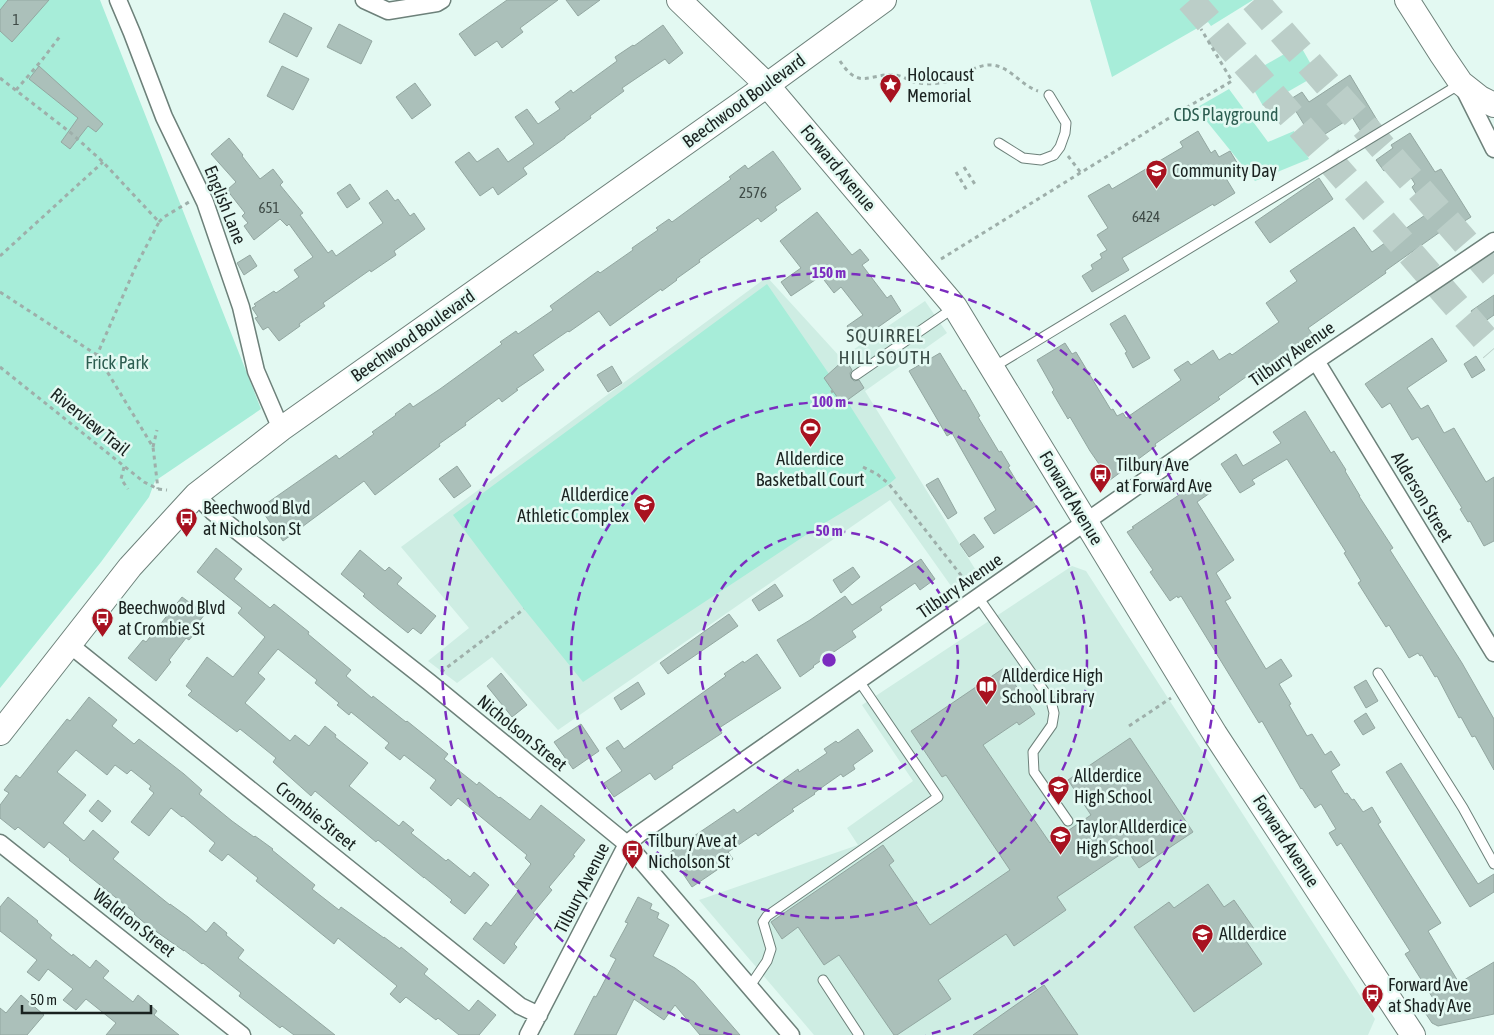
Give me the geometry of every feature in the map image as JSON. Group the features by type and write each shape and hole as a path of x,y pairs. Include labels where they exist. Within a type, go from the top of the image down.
{"street":[{"name":"English Lane","path":"118,0 164,117 205,202 241,307 256,371 281,429"},
{"path":"364,0 388,11 437,3 442,0"},
{"name":"Forward Avenue","path":"679,0 767,85 955,307 1215,734 1413,1035"},
{"name":"Beechwood Boulevard","path":"0,733 130,567 196,495 281,429 884,0"},
{"path":"1407,0 1461,83 1494,149"},
{"path":"1461,83 1480,98 1494,105"},
{"name":"Tilbury Avenue","path":"528,1035 627,844 647,828 1316,361 1494,241"},
{"name":"Alderson Street","path":"1316,361 1494,652"},
{"name":"Nicholson Street","path":"196,495 213,512 429,682 627,844 791,1035"},
{"name":"Crombie Street","path":"70,645 520,1006 539,1015"},
{"name":"Waldron Street","path":"0,843 242,1035"}],"lane":[{"path":"992,368 1461,83"},
{"path":"999,143 1023,158 1041,160 1054,155 1066,133 1066,123 1045,94"},
{"path":"856,375 955,307"},
{"path":"978,597 1051,702 1054,713 1052,725 1033,752 1034,772 1068,821"},
{"path":"1378,673 1463,808 1494,864"},
{"path":"750,986 767,961 771,949 763,922 767,916 938,798 859,681"},
{"path":"824,980 860,1035"}],"path":[{"path":"940,260 1232,81 1201,29"},
{"path":"16,90 42,60 60,35"},
{"path":"840,61 850,75 858,78 894,74 913,82 926,84 958,78 980,66 1000,66 1008,70 1031,89 1045,94"},
{"path":"0,78 72,132 159,222"},
{"path":"1066,154 1081,173"},
{"path":"0,256 103,162"},
{"path":"964,167 976,186"},
{"path":"956,172 968,192"},
{"path":"97,355 136,266 159,222 189,202 205,202"},
{"path":"0,292 97,355 153,447"},
{"name":"Riverview Trail","path":"0,367 144,482 158,489 167,490"},
{"path":"157,430 153,447 158,489"},
{"path":"863,466 889,484 978,597"},
{"path":"124,467 120,479 128,489"},
{"path":"429,682 524,609"},
{"path":"1129,726 1172,698"}],"shaded area":[{"name":"Allderdice Athletic Complex","path":"767,277 841,358 925,301 947,333 865,391 980,577 956,593 890,500 558,730 492,657 457,683 428,661 469,628 401,547"},
{"name":"Allderdice High School","path":"1072,566 1086,571 1375,1019 1368,1035 814,1035 699,900 858,845 847,828 913,781 862,705"}],"green space":[{"name":"Frick Park","path":"0,0 100,0 261,409 155,481 149,497 101,562 0,688"},
{"path":"1090,0 1253,0 1211,26 1208,22 1112,77"},
{"path":"1300,45 1317,75 1263,106 1246,76"},
{"name":"CDS Playground","path":"1229,89 1268,142 1294,131 1309,159 1255,181 1196,108"},
{"name":"Allderdice Athletic Complex","path":"767,284 838,387 896,478 815,529 583,682 524,609 453,515"}],"building":[{"path":"8,0 49,0 12,42 0,31 0,10"},
{"path":"507,0 558,0 520,28 523,32 502,48 497,41 475,56 459,34"},
{"path":"566,0 600,0 578,16"},
{"path":"284,13 312,28 297,57 269,42"},
{"path":"339,24 372,41 361,64 327,47"},
{"path":"663,25 683,53 669,64 665,59 622,88 624,91 590,116 591,118 523,168 527,174 498,195 493,187 480,196 455,162 469,152 477,162 498,148 508,162 534,144 515,117 527,109 538,124 560,109 555,102 571,90 573,93 617,61 615,57"},
{"path":"39,66 103,124 96,132 88,126 70,149 61,142 78,118 29,79"},
{"path":"282,66 309,79 293,110 267,96"},
{"path":"1350,75 1380,125 1363,135 1352,117 1314,141 1289,100 1302,92 1309,102"},
{"path":"415,83 431,105 412,119 396,97"},
{"path":"1198,131 1211,153 1215,150 1219,157 1230,151 1239,166 1224,175 1235,193 1122,258 1129,270 1092,292 1082,276 1093,269 1091,265 1102,258 1100,254 1107,250 1097,235 1108,228 1088,196 1109,184 1112,189 1183,147 1180,142"},
{"path":"1410,133 1435,172 1441,169 1471,217 1442,235 1440,232 1385,271 1386,273 1308,328 1313,335 1259,373 1257,369 1218,397 1220,399 1155,444 1156,446 1110,480 1070,417 1068,419 1052,392 1054,390 1037,360 1065,343 1072,354 1076,352 1111,410 1113,409 1117,416 1123,413 1126,418 1181,380 1174,370 1188,361 1191,365 1213,350 1219,360 1230,353 1232,355 1279,322 1266,303 1297,281 1290,271 1354,227 1372,252 1428,213 1412,187 1415,184 1400,160 1384,171 1376,160 1393,148 1391,145"},
{"path":"229,138 260,179 273,169 283,182 280,185 303,213 300,215 328,253 332,250 336,256 383,223 369,203 387,190 395,201 398,199 410,216 414,213 425,229 394,251 396,255 371,272 370,270 323,303 325,306 279,341 268,327 263,330 255,318 258,317 252,308 256,306 254,304 274,291 276,293 299,277 294,270 313,257 289,224 287,226 280,219 254,240 244,226 248,223 242,216 245,213 227,190 236,182 211,154"},
{"path":"773,151 801,189 775,207 777,210 761,222 758,218 699,260 700,262 662,291 661,289 610,326 599,311 568,331 533,355 544,370 516,389 518,390 502,402 499,398 375,495 364,481 283,541 260,508 336,455 339,459 374,434 372,432 410,403 413,407 440,389 502,344 500,342 516,331 518,334 553,310 550,306 598,271 600,273 633,250 632,248 658,230 656,228 669,219 672,222 731,179 729,177 745,165 748,169"},
{"path":"1319,178 1333,199 1270,243 1255,222"},
{"path":"350,184 360,199 347,208 337,193"},
{"path":"817,212 852,255 860,249 869,260 862,265 887,298 891,295 901,311 857,342 847,326 863,315 841,287 834,293 821,276 791,296 781,282 801,268 780,241"},
{"path":"250,255 257,266 244,275 237,263"},
{"path":"1494,295 1494,315 1481,324 1471,311"},
{"path":"1125,315 1150,358 1133,368 1125,353 1127,352 1110,324"},
{"path":"1432,338 1447,361 1407,388 1421,409 1428,405 1444,433 1454,428 1486,482 1494,477 1494,541 1484,546 1418,437 1412,440 1390,403 1382,408 1365,384"},
{"path":"940,353 963,391 965,390 980,416 978,417 999,452 1001,451 1010,466 1008,467 1023,492 1025,490 1036,506 994,534 984,518 996,510 952,433 947,436 909,371"},
{"path":"1476,356 1485,370 1472,378 1464,364"},
{"path":"845,359 852,370 850,373 851,378 854,381 859,380 864,388 842,404 824,378"},
{"path":"612,366 622,383 608,392 597,375"},
{"path":"1305,411 1331,453 1334,451 1346,470 1359,496 1393,548 1390,550 1462,663 1494,719 1494,770 1475,736 1472,737 1461,717 1459,718 1437,676 1435,677 1422,655 1420,656 1418,653 1409,658 1389,625 1386,627 1358,583 1361,581 1344,553 1346,552 1287,459 1252,480 1255,484 1240,493 1221,464 1236,454 1243,466 1281,443 1273,432"},
{"path":"457,466 471,486 454,498 439,479"},
{"path":"938,478 957,513 948,519 926,485"},
{"path":"1201,480 1210,493 1197,502 1234,560 1216,573 1231,598 1225,601 1266,669 1281,659 1292,676 1279,684 1291,704 1289,705 1307,736 1312,734 1325,755 1331,751 1340,765 1331,771 1345,794 1347,793 1352,800 1354,799 1363,812 1372,807 1381,822 1378,824 1441,923 1428,931 1459,983 1494,962 1494,1014 1438,1026 1432,1023 1424,1011 1436,1003 1405,954 1410,951 1341,843 1337,846 1329,833 1336,829 1321,804 1315,808 1301,789 1262,721 1259,723 1181,596 1178,598 1177,596 1170,601 1150,572 1153,570 1127,532"},
{"path":"974,534 984,547 969,557 960,544"},
{"path":"216,548 242,569 234,579 270,608 274,604 309,632 308,634 351,670 346,676 372,698 373,696 407,721 448,754 444,759 477,785 479,782 530,820 541,805 585,840 573,855 575,856 549,887 552,890 533,913 536,915 514,944 517,947 504,964 473,939 486,922 491,926 519,890 514,886 531,864 525,858 527,855 458,798 451,806 430,788 436,780 404,755 400,760 385,748 389,743 351,712 349,715 337,705 339,703 315,683 317,680 278,649 258,673 265,679 245,703 290,741 295,735 309,746 325,726 336,735 335,737 368,763 349,786 399,826 403,821 414,830 411,833 446,861 448,859 470,877 474,872 489,885 465,914 450,902 452,900 424,877 378,840 376,842 315,791 311,796 273,762 276,758 240,729 237,732 188,695 192,691 186,686 207,657 233,677 265,637 238,613 242,608 197,572"},
{"path":"360,550 385,571 389,567 402,578 397,584 436,616 421,634 413,628 408,633 363,596 365,594 341,574"},
{"path":"921,559 935,579 920,590 915,583 880,607 882,610 852,631 856,637 800,677 777,640 845,596 852,605"},
{"path":"853,567 860,577 841,593 833,580"},
{"path":"775,584 783,596 759,611 752,600"},
{"path":"182,597 205,614 197,624 200,627 189,640 186,638 156,681 128,658 143,640 146,642"},
{"path":"729,614 738,626 668,674 660,663"},
{"path":"757,654 781,688 719,728 722,733 672,766 673,768 655,780 650,773 614,797 604,783 622,771 606,748 618,740 624,749 726,676 724,674"},
{"name":"Taylor Allderdice High School","path":"1004,668 1035,714 1019,725 1017,722 983,745 1050,843 1091,815 1068,780 1130,738 1193,832 1139,868 1127,850 1057,897 1066,910 1014,946 1006,934 938,980 951,999 897,1035 894,1035 839,955 824,965 798,927 782,939 771,922 883,845 894,861 889,865 930,925 1010,870 946,775 942,777 911,731"},
{"path":"501,673 527,705 512,717 487,686"},
{"path":"1366,680 1378,701 1366,708 1354,687"},
{"path":"638,682 645,694 621,710 614,698"},
{"path":"89,697 117,720 112,726 134,744 139,739 184,774 202,790 199,794 232,821 273,849 315,885 312,889 339,910 341,907 400,949 401,947 428,969 424,974 469,1011 478,1000 496,1015 479,1035 459,1035 438,1018 436,1020 406,997 400,1003 390,994 397,986 338,938 334,944 256,881 258,878 228,854 222,861 209,851 215,843 171,808 149,836 131,822 154,793 149,789 151,786 131,770 127,774 115,765 107,775 76,750 57,772 86,795 63,823 84,841 93,830 119,852 113,859 206,932 214,922 244,950 238,958 335,1035 294,1035 282,1026 280,1028 239,996 241,993 203,963 147,925 49,842 44,848 18,827 15,830 0,818 0,805 9,793 4,790 16,775 20,778 67,719 70,721"},
{"path":"1366,713 1375,728 1363,735 1354,721"},
{"path":"581,724 599,751 573,769 554,742"},
{"path":"858,729 873,751 853,765 855,769 843,777 841,774 792,809 794,811 758,836 756,833 728,852 733,859 692,887 669,853 734,809 737,813 798,769 799,772 827,753 824,749 836,741 838,743"},
{"path":"1401,763 1478,884 1494,874 1494,892 1470,907 1386,772"},
{"path":"98,800 111,811 102,822 89,811"},
{"name":"Allderdice","path":"1208,884 1224,907 1234,900 1257,933 1246,941 1262,964 1194,1012 1134,927 1169,902 1174,908"},
{"path":"8,897 38,921 52,935 50,938 72,956 73,954 90,968 96,960 109,971 103,978 133,1002 138,995 157,1011 154,1015 179,1035 106,1035 116,1023 86,999 76,1010 63,1000 73,989 48,969 39,981 27,972 37,960 0,931 0,907"},
{"path":"638,897 652,904 650,909 659,913 657,918 669,925 653,956 675,968 694,982 740,1035 700,1035 675,1005 664,1020 634,999 616,1035 574,1035 616,959 610,956 628,923 625,922"},
{"path":"1044,985 1078,1035 973,1035"},
{"path":"21,995 44,1015 27,1035 0,1035 0,1008 6,1013"}],"tunnel":[{"path":"1190,0 1494,349"},
{"path":"1254,0 1494,275"}],"place":[{"name":"Holocaust Memorial","path":"891,104"},
{"name":"Community Day","path":"1156,190"},
{"name":"Allderdice Basketball Court","path":"810,448"},
{"name":"Tilbury Ave at Forward Ave","path":"1100,494"},
{"name":"Allderdice Athletic Complex","path":"645,524"},
{"name":"Beechwood Blvd at Nicholson St","path":"187,537"},
{"name":"Beechwood Blvd at Crombie St","path":"102,637"},
{"name":"Allderdice High School Library","path":"986,705"},
{"name":"Allderdice High School","path":"1058,805"},
{"name":"Taylor Allderdice High School","path":"1060,856"},
{"name":"Tilbury Ave at Nicholson St","path":"632,870"},
{"name":"Allderdice","path":"1203,953"},
{"name":"Forward Ave at Shady Ave","path":"1372,1014"}],"district":[{"name":"SQUIRREL HILL SOUTH","path":"885,346"}]}
